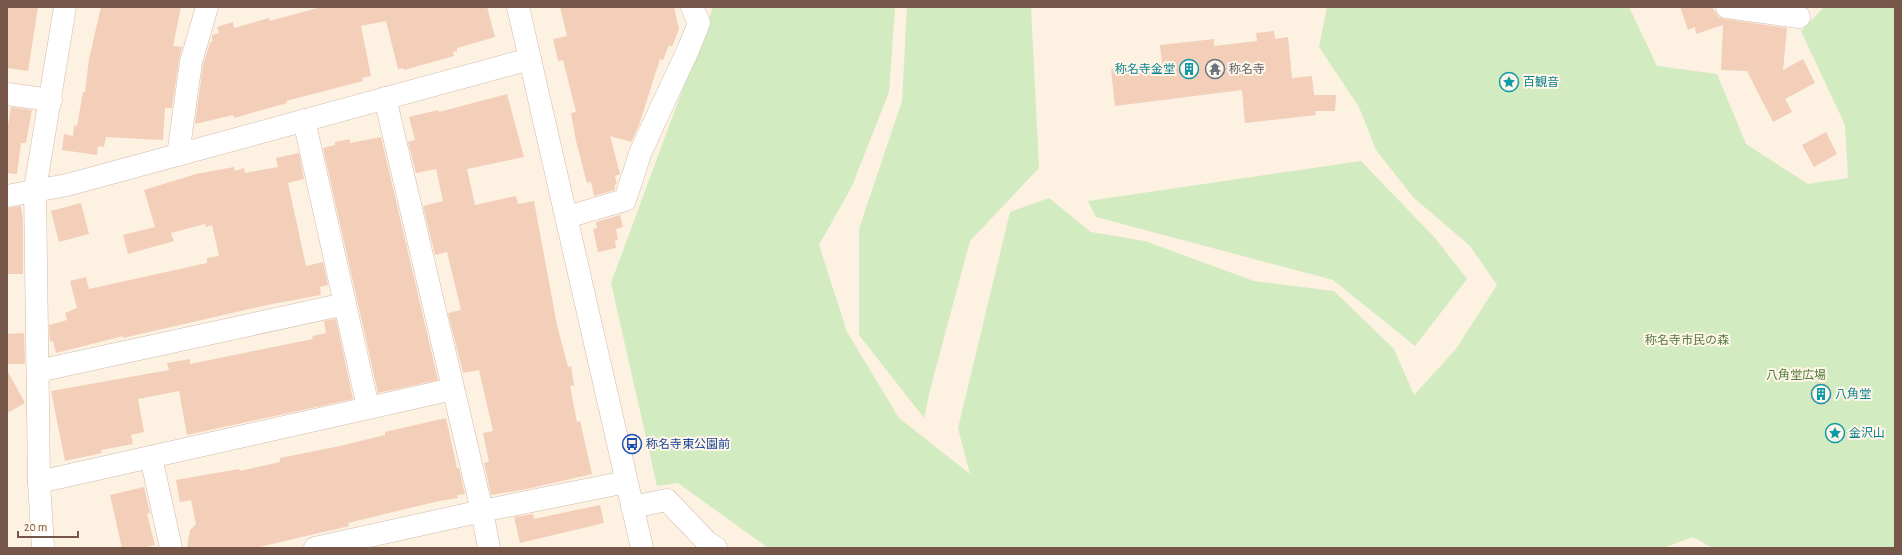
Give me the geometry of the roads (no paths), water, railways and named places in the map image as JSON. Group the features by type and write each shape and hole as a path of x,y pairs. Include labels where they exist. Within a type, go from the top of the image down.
{"street":[{"path":"43,548 39,482 35,189 51,100 65,7"},
{"path":"178,155 191,62 207,7"},
{"path":"518,7 642,548"},
{"path":"567,216 625,200 641,150 690,48 699,23 692,7"},
{"path":"1727,7 1799,17"},
{"path":"7,196 35,189 67,185 530,59"},
{"path":"7,94 51,100"},
{"path":"385,98 490,548"},
{"path":"304,120 368,407"},
{"path":"38,371 345,304"},
{"path":"39,482 453,388"},
{"path":"151,457 171,548"},
{"path":"315,548 482,511 626,482"},
{"path":"632,507 667,500 707,542 716,548"}],"place":[{"name":"称名寺金堂","path":"1189,69"},
{"name":"称名寺","path":"1215,69"},
{"name":"百観音","path":"1509,82"},
{"name":"八角堂","path":"1821,394"},
{"name":"金沢山","path":"1835,433"},
{"name":"称名寺東公園前","path":"632,444"}],"park label":[{"name":"称名寺市民の森","path":"1687,340"},
{"name":"八角堂広場","path":"1796,375"}]}
